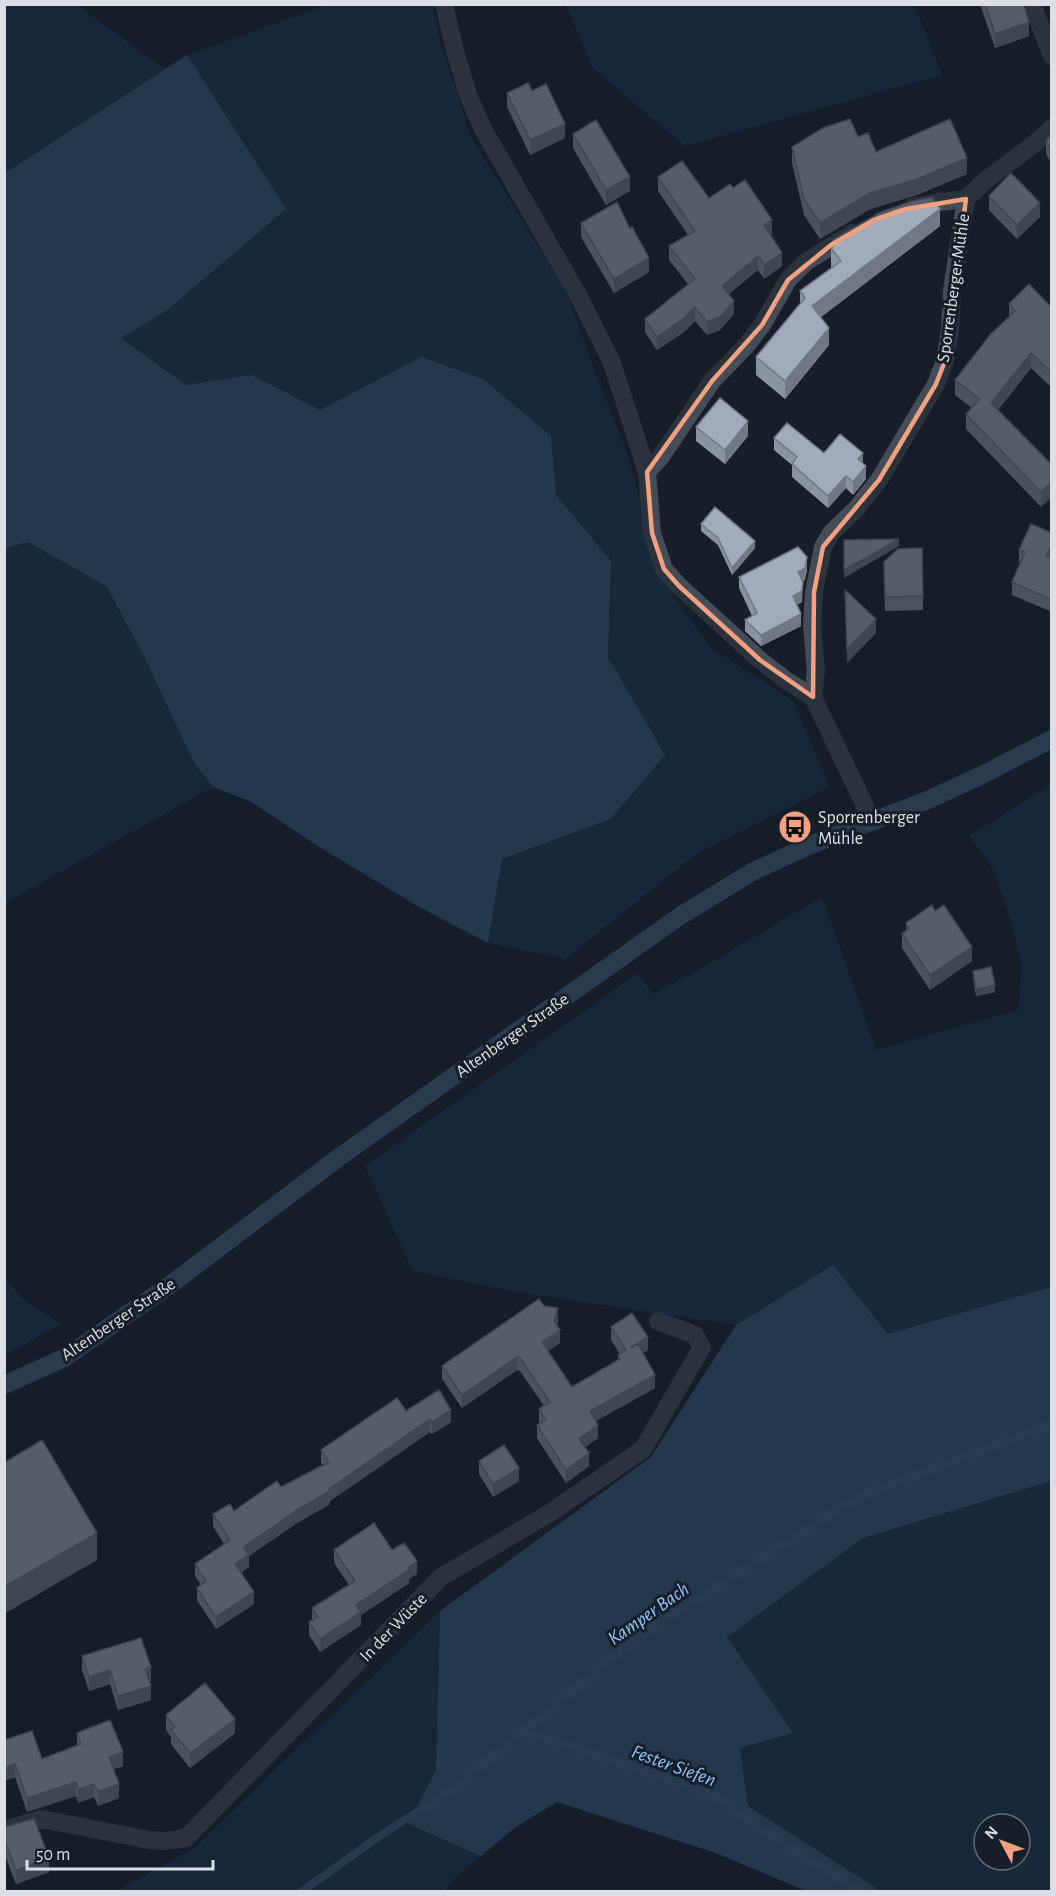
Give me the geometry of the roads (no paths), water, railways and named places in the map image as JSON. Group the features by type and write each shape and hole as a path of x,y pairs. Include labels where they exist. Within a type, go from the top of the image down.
{"main road":[{"name":"Altenberger Straße","path":"4,1385 64,1358 174,1282 338,1158 680,916 752,872 808,846 982,776 1052,740"}],"street":[{"path":"444,4 468,95 483,129 595,327 612,363 647,472 652,533 664,568 679,586 760,660 813,697 872,821"},
{"path":"1032,4 1052,56"},
{"name":"Sporrenberger Mühle","path":"895,213 938,202 966,199 986,180 1052,128"},
{"name":"Sporrenberger Mühle","path":"813,697 816,671 812,626 818,561 832,532 856,509 879,480 936,384 945,361 950,330 952,290 966,199"},
{"path":"647,472 660,458 712,381 745,347 762,325 788,280 806,262 865,225"},
{"name":"In der Wüste","path":"4,1830 42,1819 149,1840 165,1841 186,1838 441,1577 550,1513 643,1449 702,1347 695,1335 658,1321"}],"waterway":[{"name":"Kamper Bach","path":"301,1892 381,1835 450,1791 642,1634 860,1496 1052,1424"},
{"name":"Fester Siefen","path":"525,1731 713,1795 789,1847 861,1892"}],"place":[{"name":"Sporrenberger Mühle","path":"795,827"}]}
